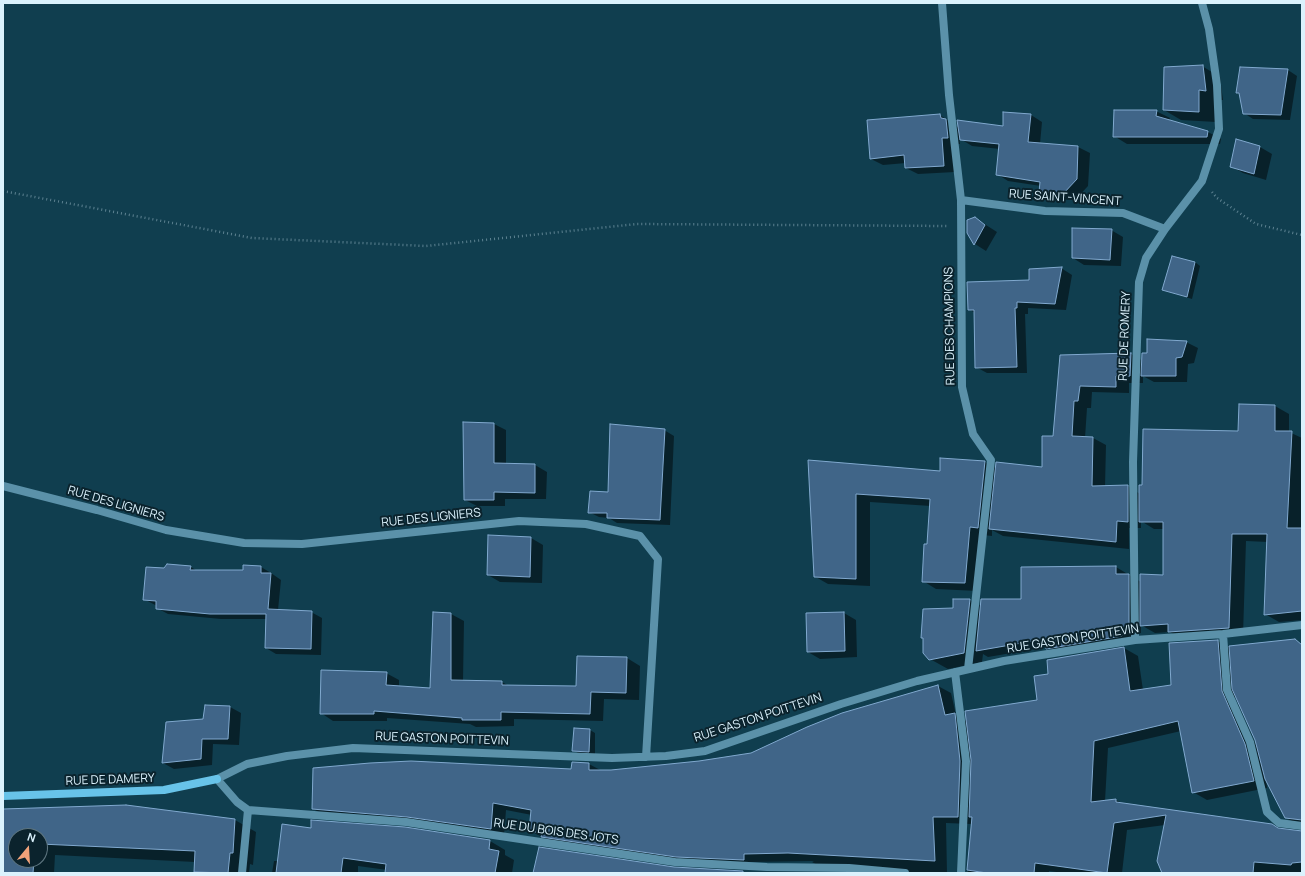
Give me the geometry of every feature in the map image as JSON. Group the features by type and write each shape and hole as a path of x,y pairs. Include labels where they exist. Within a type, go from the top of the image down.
{"main road":[{"name":"RUE DE DAMERY","path":"3,796 164,790 217,779"}],"street":[{"name":"RUE DES CHAMPIONS","path":"942,3 949,95 961,200 962,387 973,434 991,460 968,669"},
{"name":"RUE DE ROMERY","path":"1135,640 1133,462 1139,282 1146,258 1165,229 1202,181 1219,129 1217,85 1209,29 1202,3"},
{"name":"RUE SAINT-VINCENT","path":"961,200 1046,211 1123,213 1165,229"},
{"name":"RUE DES LIGNIERS","path":"3,486 97,510 166,530 244,543 302,544 519,521 586,524 640,536 658,559 646,757"},
{"name":"RUE GASTON POITTEVIN","path":"217,779 248,764 287,756 353,748 612,758 646,757 704,751 841,704 955,672 1004,661 1135,640 1223,634 1302,625"},
{"path":"1223,634 1227,690 1250,742 1267,812 1279,823 1302,826"},
{"path":"955,672 966,761 961,873"},
{"path":"217,779 237,802 248,810 242,873"},
{"name":"RUE DU BOIS DES JOTS","path":"248,810 406,822 675,862 767,870 849,868 905,873"}],"path":[{"path":"1202,181 1217,198 1256,224 1302,235"},
{"path":"3,191 252,238 426,246 636,224 961,225"}],"building":[{"path":"1203,65 1206,91 1199,90 1199,112 1163,110 1164,67"},
{"path":"1240,67 1288,69 1281,115 1243,114 1239,93 1236,93"},
{"path":"1114,110 1157,110 1156,116 1208,131 1207,137 1113,137"},
{"path":"1003,112 1031,114 1028,142 1078,146 1077,179 1063,194 1039,192 1040,182 996,175 999,144 960,140 957,120 1003,126"},
{"path":"940,114 941,118 946,119 948,138 942,138 944,166 905,168 904,155 870,159 867,120"},
{"path":"1236,139 1260,146 1254,174 1230,167"},
{"path":"975,217 985,225 974,245 967,233 967,220"},
{"path":"1072,228 1112,229 1110,260 1072,258"},
{"path":"1172,256 1195,262 1187,297 1162,290"},
{"path":"1062,267 1055,304 1017,302 1017,308 1015,308 1017,367 975,368 974,310 968,310 967,282 1029,280 1029,269"},
{"path":"1147,339 1187,341 1182,357 1176,358 1176,376 1141,376 1142,353 1147,353"},
{"path":"1131,353 1130,376 1116,376 1116,387 1080,386 1078,401 1074,401 1072,436 1093,437 1092,486 1128,485 1128,522 1117,521 1116,542 989,529 996,462 1042,467 1042,436 1053,436 1060,355"},
{"path":"1239,404 1275,405 1275,431 1292,431 1287,528 1302,528 1302,611 1264,615 1267,534 1232,534 1229,628 1168,632 1168,624 1140,626 1140,574 1163,575 1163,522 1139,522 1139,485 1142,485 1143,429 1238,431"},
{"path":"463,422 494,423 494,463 535,464 535,493 494,492 494,500 464,500"},
{"path":"610,424 665,429 660,520 607,518 607,513 588,513 590,491 608,492"},
{"path":"940,458 985,461 978,528 970,527 965,583 922,582 924,544 927,544 930,499 856,494 856,579 814,577 808,460 940,471"},
{"path":"488,535 531,537 530,577 487,575"},
{"path":"167,564 191,566 190,570 243,570 243,565 261,566 261,573 271,573 268,609 312,611 311,649 265,648 266,614 210,614 156,609 156,601 143,600 146,567 164,568"},
{"path":"1116,566 1116,574 1129,574 1129,627 1121,628 1122,636 1046,649 1045,639 976,651 981,599 1021,599 1021,567"},
{"path":"953,599 970,599 964,653 929,660 923,653 923,638 921,638 923,609 953,608"},
{"path":"433,612 451,613 451,680 502,681 502,685 576,686 577,656 627,657 626,693 591,692 590,714 501,712 501,720 462,720 462,718 374,711 374,714 320,714 321,670 387,672 386,685 430,688"},
{"path":"844,612 845,651 807,652 806,613"},
{"path":"1295,639 1302,645 1302,820 1285,818 1265,779 1255,740 1232,689 1229,646"},
{"path":"1218,640 1222,691 1245,744 1254,781 1192,793 1178,721 1094,741 1091,802 1116,799 1116,802 1272,824 1278,828 1302,831 1302,862 1292,863 1291,865 1254,862 1253,873 1162,873 1157,861 1166,815 1114,823 1107,873 1035,863 1034,873 987,873 967,870 972,817 969,817 971,760 965,711 1037,700 1034,676 1048,674 1047,660 1124,647 1130,691 1171,685 1169,643"},
{"path":"938,685 945,715 955,713 960,761 958,817 933,817 935,861 788,853 744,854 744,860 676,857 541,837 542,833 529,831 531,810 493,803 491,829 407,817 312,809 313,768 411,761 571,769 572,762 589,763 589,770 611,770 699,761 751,753 807,727 842,713"},
{"path":"205,705 230,706 228,739 202,739 201,759 162,763 166,722 203,719"},
{"path":"574,728 590,729 589,752 572,751"},
{"path":"126,805 235,819 233,853 230,853 228,873 194,872 195,851 48,844 48,828 8,828 8,868 33,868 33,873 3,873 3,809"},
{"path":"311,820 405,827 490,840 489,849 499,851 495,873 385,873 386,864 343,858 341,873 276,873 282,824 311,828"},
{"path":"539,847 674,867 743,871 743,873 533,873"}]}
